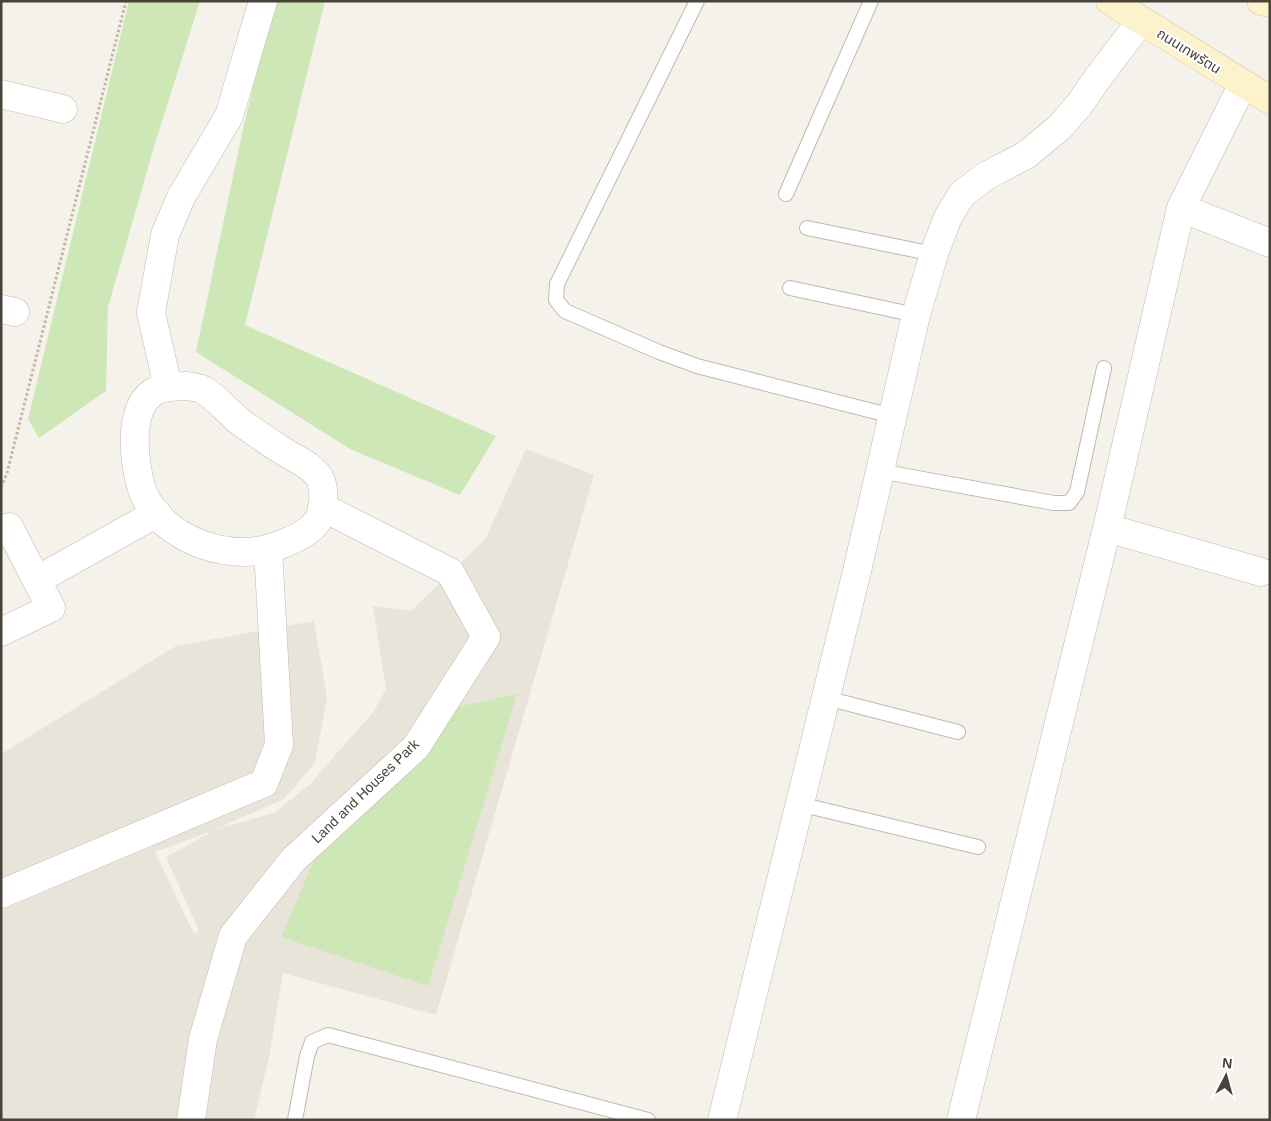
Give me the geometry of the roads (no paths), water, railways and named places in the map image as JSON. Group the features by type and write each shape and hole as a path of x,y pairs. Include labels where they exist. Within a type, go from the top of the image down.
{"main road":[{"name":"ถนนเทพรัตน","path":"1110,1 1270,100"},
{"path":"1261,1 1270,3"}],"street":[{"path":"168,387 151,313 165,235 181,197 230,116 263,1"},
{"path":"722,1120 857,571 916,315 934,254 948,217 962,194 986,176 1026,155 1060,127 1080,105 1097,78 1141,21"},
{"path":"961,1120 1107,528 1181,208 1243,84"},
{"path":"1,94 63,109"},
{"path":"1181,208 1270,243"},
{"path":"187,386 203,389 253,431 309,466 321,480 322,508 317,521 305,532 268,550 252,552 228,552 200,544 179,533 164,522 145,497 137,473 135,430 140,407 148,396 156,390 168,387 187,386"},
{"name":"Land and Houses Park","path":"191,1120 203,1040 233,936 293,860 416,746 486,637 450,572 322,508"},
{"path":"37,580 157,513"},
{"path":"1,531 10,527 51,608 1,632"},
{"path":"1107,528 1261,572"},
{"path":"1,894 264,783 279,745 268,550"}],"lane":[{"path":"697,1 557,284 556,300 565,311 659,352 697,366 892,416"},
{"path":"786,194 871,1"},
{"path":"807,228 934,254"},
{"path":"790,288 916,315"},
{"path":"879,471 1054,503 1069,504 1077,492 1104,368"},
{"path":"826,698 958,732"},
{"path":"799,804 978,847"},
{"path":"295,1120 307,1056 312,1042 328,1035 648,1120"}]}
